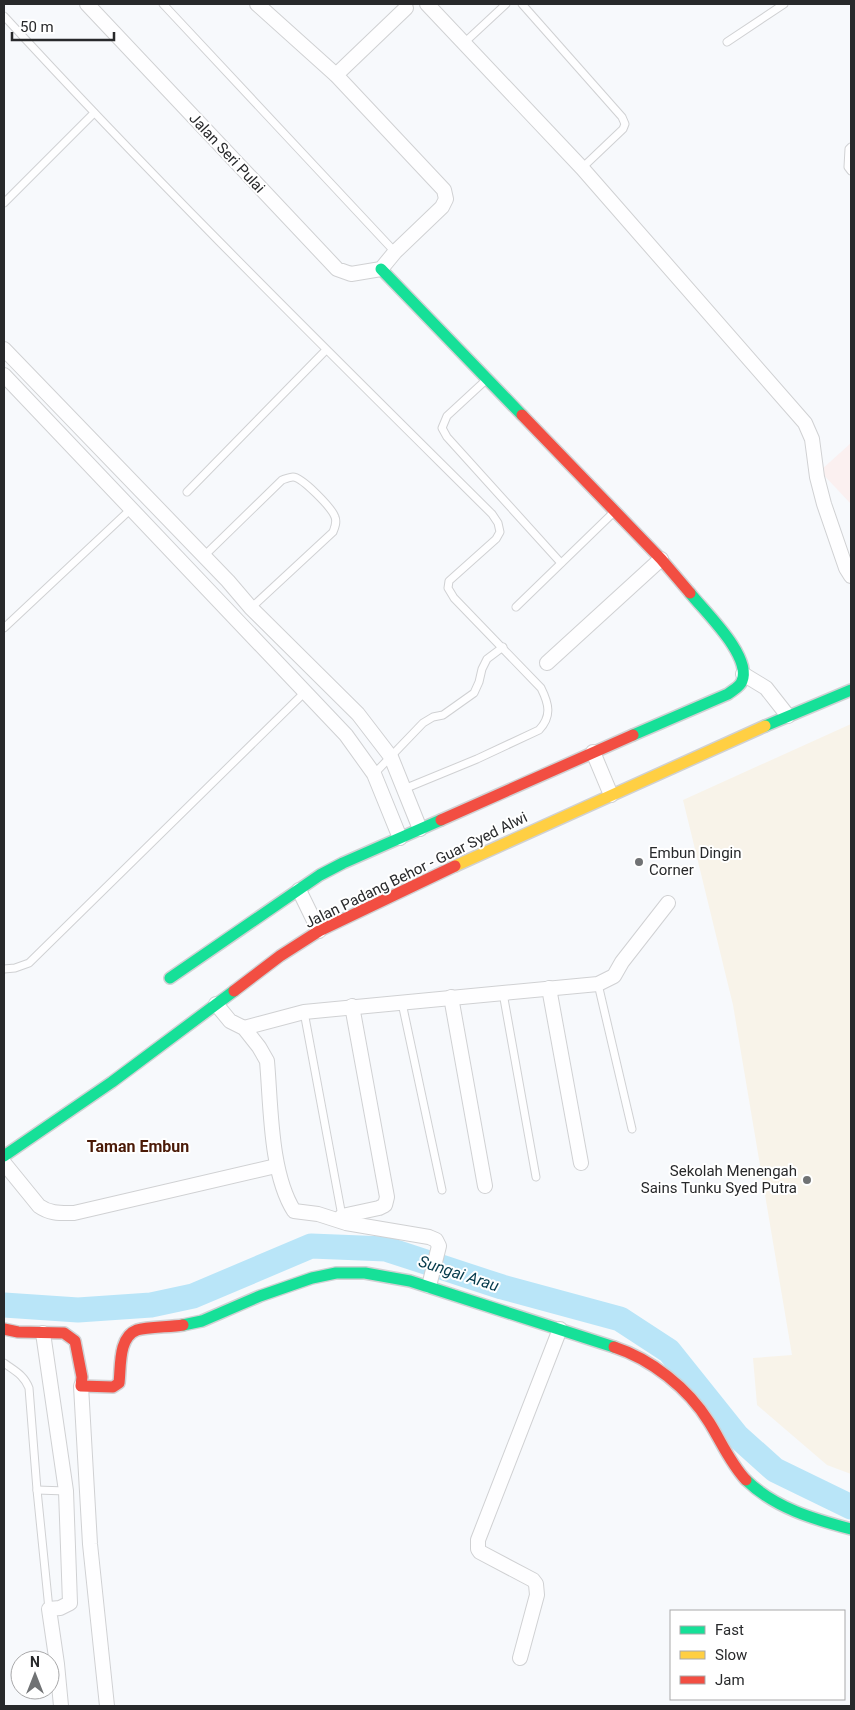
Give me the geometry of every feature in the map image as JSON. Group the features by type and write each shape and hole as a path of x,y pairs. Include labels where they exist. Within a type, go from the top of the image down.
{"street":[{"name":"Jalan Seri Pulai","path":"87,4 337,269 350,274 381,269"},
{"path":"170,978 320,875 593,752 728,694 741,684 744,674 742,660 736,648 660,559 381,269 395,252 442,207 446,199 444,190 336,75 257,4"},
{"path":"427,4 582,168 805,423 812,439 817,477 824,504 846,568 851,576"},
{"path":"336,75 406,8"},
{"path":"4,349 204,556 251,608 358,714 391,757 420,829"},
{"path":"4,375 346,735 374,774 400,838"},
{"path":"547,663 660,559"},
{"path":"744,674 766,688 777,699 788,716"},
{"name":"Jalan Padang Behor - Guar Syed Alwi","path":"4,1156 112,1082 280,956 319,931 406,888 611,795 851,690"},
{"path":"593,752 611,795"},
{"path":"299,890 319,931"},
{"path":"244,1028 304,1012 352,1006 598,984 614,976 622,962 668,903"},
{"path":"549,988 581,1163"},
{"path":"452,997 485,1186"},
{"path":"216,1004 230,1021 244,1028 267,1061 276,1166 294,1211 340,1218 379,1208 385,1205 387,1197 352,1006"},
{"path":"4,1163 39,1206 46,1211 55,1213 74,1213 276,1166"},
{"path":"340,1218 346,1223 429,1237 436,1240 439,1246 430,1283"},
{"path":"83,1387 113,1387 119,1384 123,1347 128,1336 137,1330 173,1327 202,1321 260,1296 312,1278 336,1272 365,1273 430,1283 515,1316 627,1351 649,1363 687,1392 707,1419 736,1470 763,1495 782,1506 851,1529"},
{"path":"4,1329 18,1332 64,1333 75,1341 83,1387 90,1544 107,1706"},
{"path":"520,1658 537,1596 536,1584 533,1580 480,1552 478,1540 560,1330"},
{"path":"43,1333 66,1491 70,1603 60,1608 49,1609 61,1706"}],"lane":[{"path":"163,4 395,252"},
{"path":"464,43 506,4"},
{"path":"522,4 622,117 625,124 623,129 582,168"},
{"path":"727,42 784,4"},
{"path":"4,16 94,114 326,350 492,514 498,523 500,532 496,539 449,581 448,588 454,598 541,688 547,701 549,712 546,723 539,730 477,760 404,789"},
{"path":"4,203 94,114"},
{"path":"851,147 849,149 848,166 851,171"},
{"path":"187,492 326,350"},
{"path":"486,380 447,416 442,428 447,437 561,563"},
{"path":"204,556 282,480 292,477 300,478 330,508 335,517 336,524 333,532 251,608"},
{"path":"4,628 132,508"},
{"path":"516,607 614,512"},
{"path":"374,774 422,723 433,717 444,715 474,692 487,659 503,647"},
{"path":"4,969 15,968 29,963 306,691"},
{"path":"598,984 632,1129"},
{"path":"503,993 536,1177"},
{"path":"402,1003 442,1190"},
{"path":"304,1012 340,1218"},
{"path":"4,1363 20,1374 26,1380 29,1388 49,1609"},
{"path":"37,1490 66,1491"}],"shaded area":[{"path":"851,443 851,504 820,471"},
{"name":"Sekolah Menengah Sains Tunku Syed Putra","path":"851,724 851,1474 827,1465 757,1405 753,1358 792,1355 733,1005 683,800"}],"waterway":[{"name":"Sungai Arau","path":"4,1305 78,1310 151,1305 193,1296 311,1246 386,1249 502,1287 620,1319 669,1351 737,1436 775,1470 851,1507"}],"traffic: fast":[{"path":"381,269 522,415"},
{"path":"633,735 728,694 738,687 742,681 743,671 734,647 690,593"},
{"path":"765,726 851,690"},
{"path":"170,978 320,875 441,820"},
{"path":"4,1156 112,1082 234,991"},
{"path":"183,1325 202,1321 260,1296 312,1278 336,1273 365,1273 410,1281 614,1347"},
{"path":"746,1480 757,1490 782,1505 823,1521 851,1529"}],"traffic: slow":[{"path":"455,866 765,726"}],"traffic: jam":[{"path":"522,415 661,559 690,593"},
{"path":"441,820 633,735"},
{"path":"234,991 280,956 319,931 455,866"},
{"path":"4,1329 18,1332 64,1333 75,1341 82,1377 81,1386 113,1387 119,1383 123,1346 131,1334 141,1329 183,1325"},
{"path":"614,1347 628,1352 655,1367 679,1386 709,1422 730,1459 746,1480"}],"place":[{"name":"Embun Dingin Corner","path":"639,862"},
{"name":"Sekolah Menengah Sains Tunku Syed Putra","path":"807,1180"}],"district":[{"name":"Taman Embun","path":"138,1146"}]}
